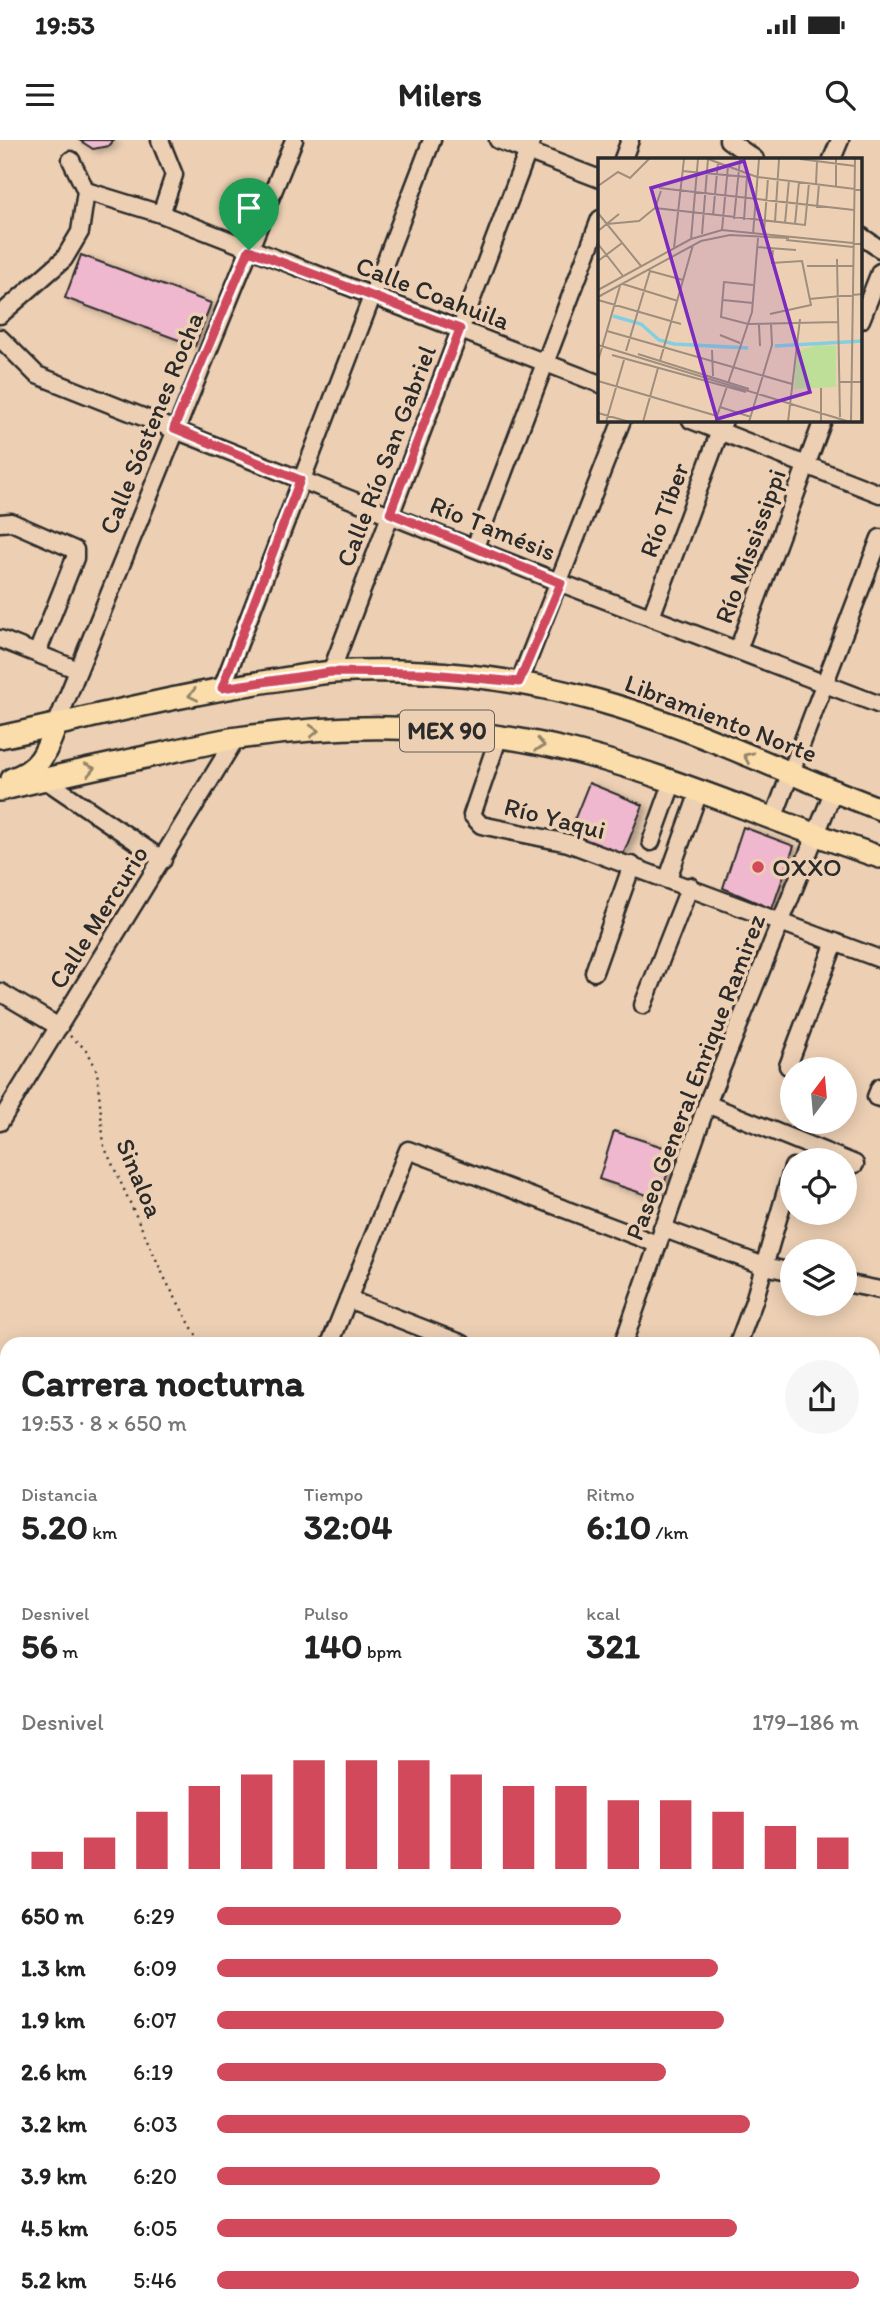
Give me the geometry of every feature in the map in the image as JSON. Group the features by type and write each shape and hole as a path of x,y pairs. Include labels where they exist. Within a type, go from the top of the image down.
{"main road":[{"name":"Libramiento Norte","path":"0,737 222,688 331,672 421,673 519,682 598,700 682,727 790,775 880,809"},
{"path":"0,782 31,772 44,759 56,725"},
{"name":"MEX 90","path":"0,790 236,738 310,731 415,729 499,736 578,752 673,781 815,836 880,857"}],"street":[{"path":"160,140 174,175 161,214"},
{"name":"Calle Sóstenes Rocha","path":"56,725 174,428 294,140"},
{"path":"222,688 432,140"},
{"path":"498,140 530,146 598,178"},
{"path":"623,158 630,140"},
{"path":"832,158 840,140"},
{"path":"725,158 730,141 754,158"},
{"name":"Calle Río San Gabriel","path":"331,672 530,146"},
{"path":"0,315 64,259 80,232 86,191 71,160"},
{"name":"Calle Coahuila","path":"86,191 161,214 598,383"},
{"path":"475,547 598,224"},
{"path":"862,237 880,249"},
{"path":"862,314 867,285 880,272"},
{"name":"Río Tamésis","path":"0,338 37,374 561,583 880,705"},
{"path":"519,682 561,583 621,422"},
{"path":"701,422 722,426 806,465 880,495"},
{"name":"Río Mississippi","path":"738,650 822,422"},
{"name":"Río Tíber","path":"651,617 722,426"},
{"path":"0,523 10,522 75,550 75,558 37,653"},
{"path":"773,819 880,538"},
{"path":"0,639 78,670"},
{"name":"Río Yaqui","path":"499,736 472,815 481,825 568,843 691,886 880,959"},
{"name":"Calle Mercurio","path":"0,1122 236,738"},
{"path":"44,779 163,860"},
{"path":"651,842 673,781"},
{"path":"668,878 699,792"},
{"name":"Paseo General Enrique Ramirez","path":"625,1337 707,1104 833,792"},
{"path":"594,972 632,865"},
{"path":"643,1005 691,886"},
{"path":"791,1057 835,942"},
{"path":"0,992 59,1027"},
{"path":"707,1104 815,1148"},
{"path":"798,1148 800,1142"},
{"path":"333,1337 408,1150 659,1236 729,1253 780,1269"},
{"path":"740,1337 780,1211"},
{"path":"857,1285 880,1290"},
{"path":"348,1299 445,1337"}],"path":[{"name":"Sinaloa","path":"59,1027 88,1050 97,1071 104,1146 166,1281 197,1337"}],"building":[{"path":"79,140 114,140 109,146 93,149"},
{"path":"81,255 211,303 195,346 65,298"},
{"path":"589,783 643,805 623,855 569,833"},
{"name":"OXXO","path":"743,827 794,846 772,909 723,888"},
{"path":"614,1131 675,1151 659,1199 599,1179"}],"place":[{"name":"OXXO","path":"758,867"}],"route":[{"path":"249,250 460,329 390,513 561,583 519,682 421,673 331,672 222,688 300,480 174,428 249,250"}]}
